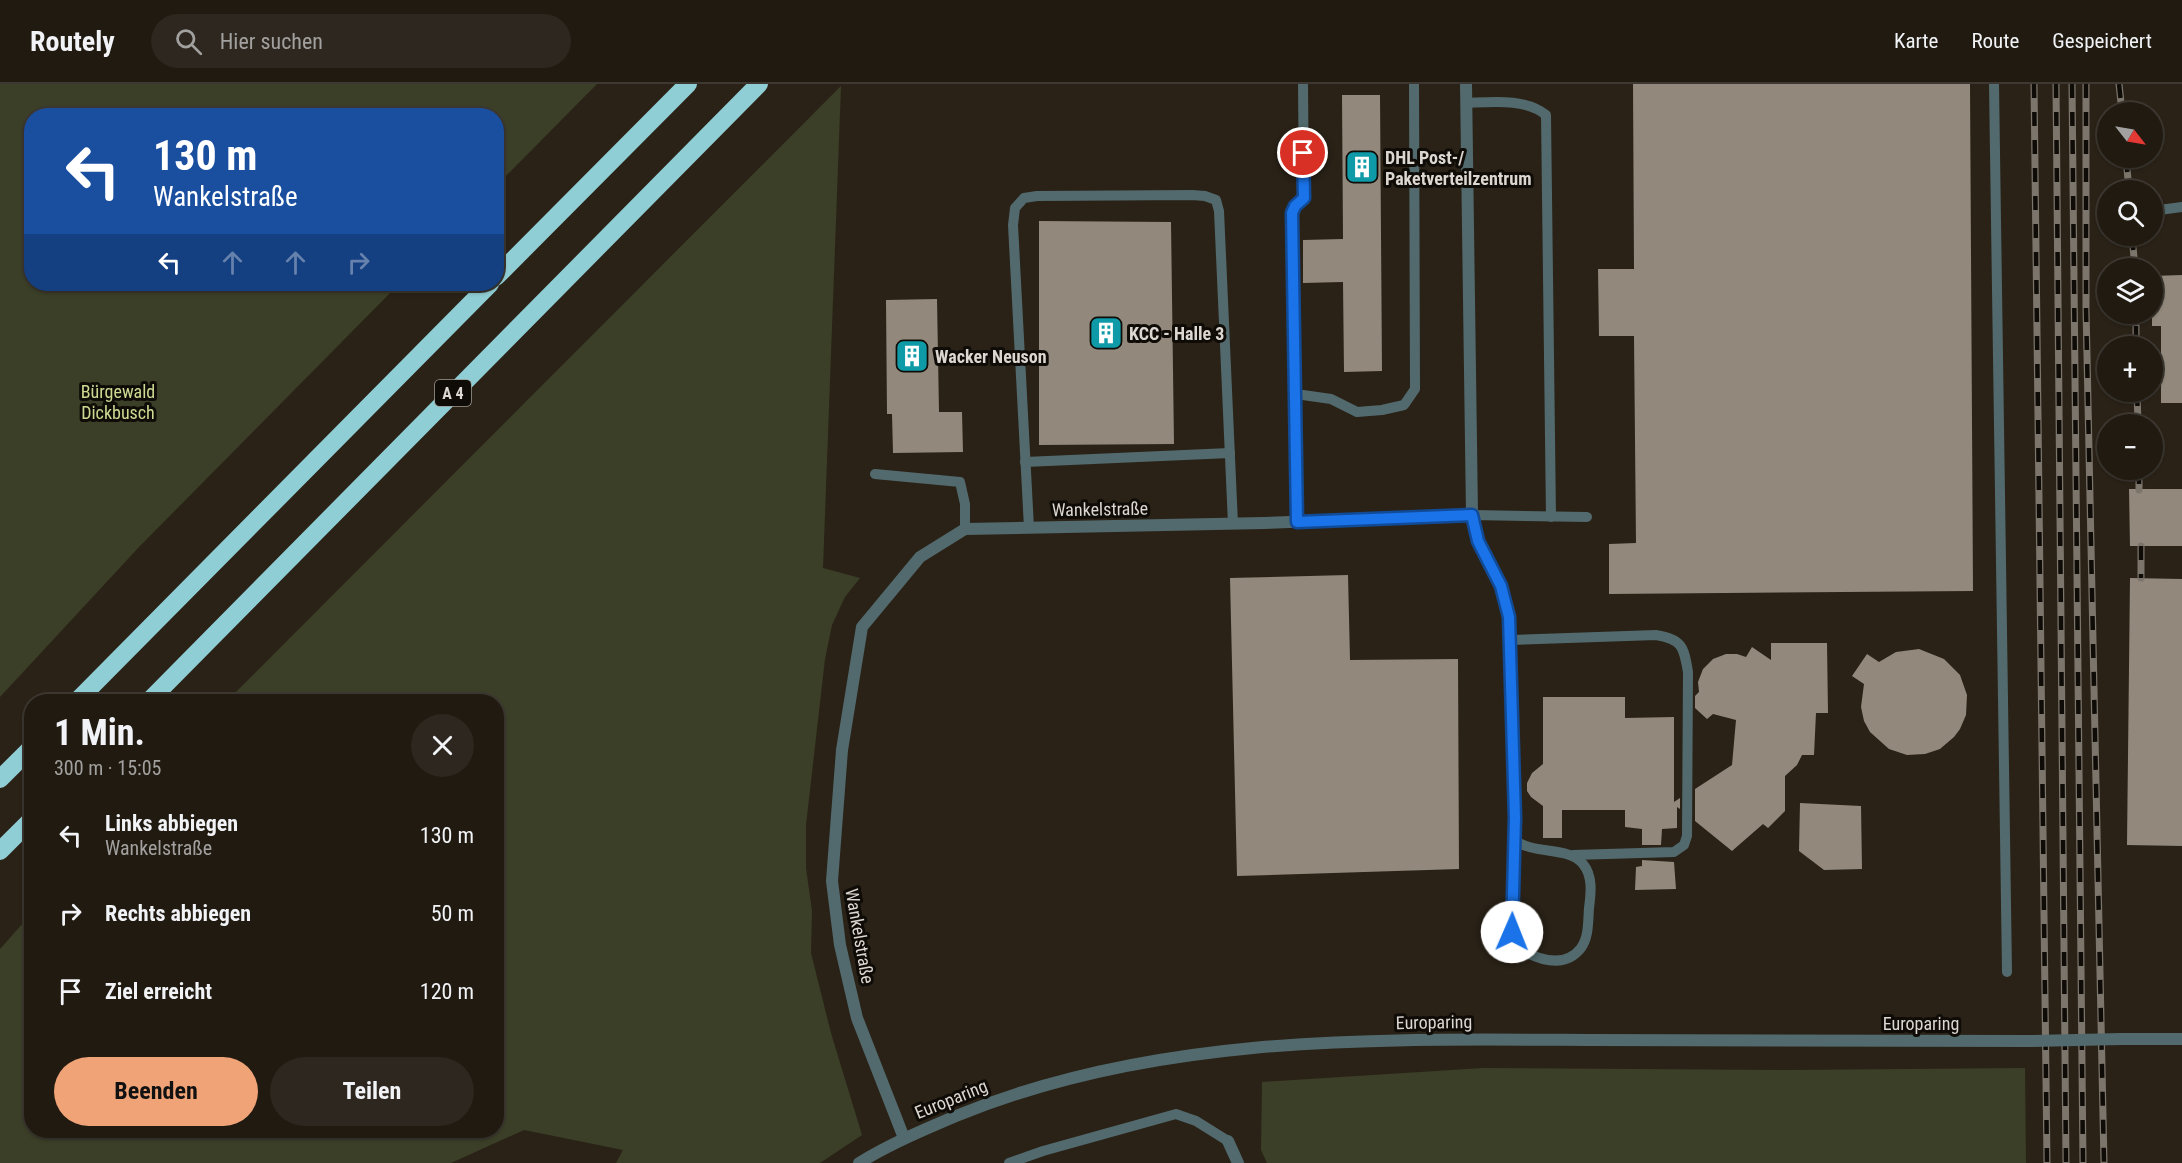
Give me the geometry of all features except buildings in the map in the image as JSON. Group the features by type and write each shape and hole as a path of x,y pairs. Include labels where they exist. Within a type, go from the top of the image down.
{"highway":[{"path":"504,269 688,84"},
{"name":"A 4","path":"156,694 759,84"},
{"path":"84,694 483,291"},
{"path":"0,779 24,755"},
{"path":"0,851 24,827"}],"street":[{"path":"1466,84 1472,515"},
{"name":"Wankelstraße","path":"904,1138 857,1018 840,945 832,881 842,750 862,627 920,557 965,529 1233,524 1472,515"},
{"name":"Europaring","path":"859,1163 904,1138 992,1102 1061,1079 1191,1054 1268,1046 1482,1040 2182,1039"},
{"path":"1228,1142 1238,1163"}],"lane":[{"path":"1297,522 1292,213 1295,206 1304,198 1304,84"},
{"path":"1296,394 1330,399 1357,412 1404,405 1415,389 1414,84"},
{"path":"1994,84 2007,972"},
{"path":"1466,103 1500,102 1536,107 1545,115 1551,518"},
{"path":"1029,528 1013,225 1016,208 1024,198 1037,196 1192,195 1215,200 1219,211 1233,524"},
{"path":"2163,210 2182,207"},
{"path":"1025,462 1230,453"},
{"path":"875,474 960,482 965,504 965,529"},
{"path":"1574,855 1583,863 1590,877 1588,929 1582,947 1573,956 1553,962 1536,959 1518,948 1512,932 1515,840 1509,617 1501,586 1478,541 1472,515 1587,517"},
{"path":"1510,640 1656,635 1671,637 1685,652 1688,672 1687,836 1684,844 1674,852 1574,855 1522,846 1515,840"},
{"path":"1009,1163 1043,1151 1176,1114 1196,1121 1228,1142"}],"green space":[{"name":"Bürgewald Dickbusch","path":"0,84 597,84 504,178 504,108 24,108 24,291 392,291 140,546 0,697"},
{"path":"841,86 823,568 860,578 845,597 832,625 825,659 806,825 806,868 812,911 811,953 831,1033 862,1135 820,1163 616,1163 623,1150 524,1130 451,1163 0,1163 0,949 24,922 24,1138 504,1138 504,694 234,694"},
{"path":"1483,1068 1789,1070 2025,1068 2026,1163 1267,1163 1261,1150 1262,1082"}],"railway":[{"path":"2034,84 2047,1163"},
{"path":"2056,84 2066,1163"},
{"path":"2072,84 2083,1163"},
{"path":"2086,84 2086,308 2104,1163"},
{"path":"2119,84 2121,102"},
{"path":"2127,168 2128,180"},
{"path":"2133,246 2134,258"},
{"path":"2136,326 2136,336"},
{"path":"2137,402 2138,414"},
{"path":"2139,480 2139,490"},
{"path":"2141,546 2141,578"}],"place":[{"name":"DHL Post-/ Paketverteilzentrum","path":"1362,167"},
{"name":"KCC - Halle 3","path":"1106,333"},
{"name":"Wacker Neuson","path":"912,356"}],"route":[{"path":"1303,153 1304,198 1295,206 1292,213 1297,522 1472,515 1478,541 1501,586 1509,617 1515,818 1512,932"}]}
